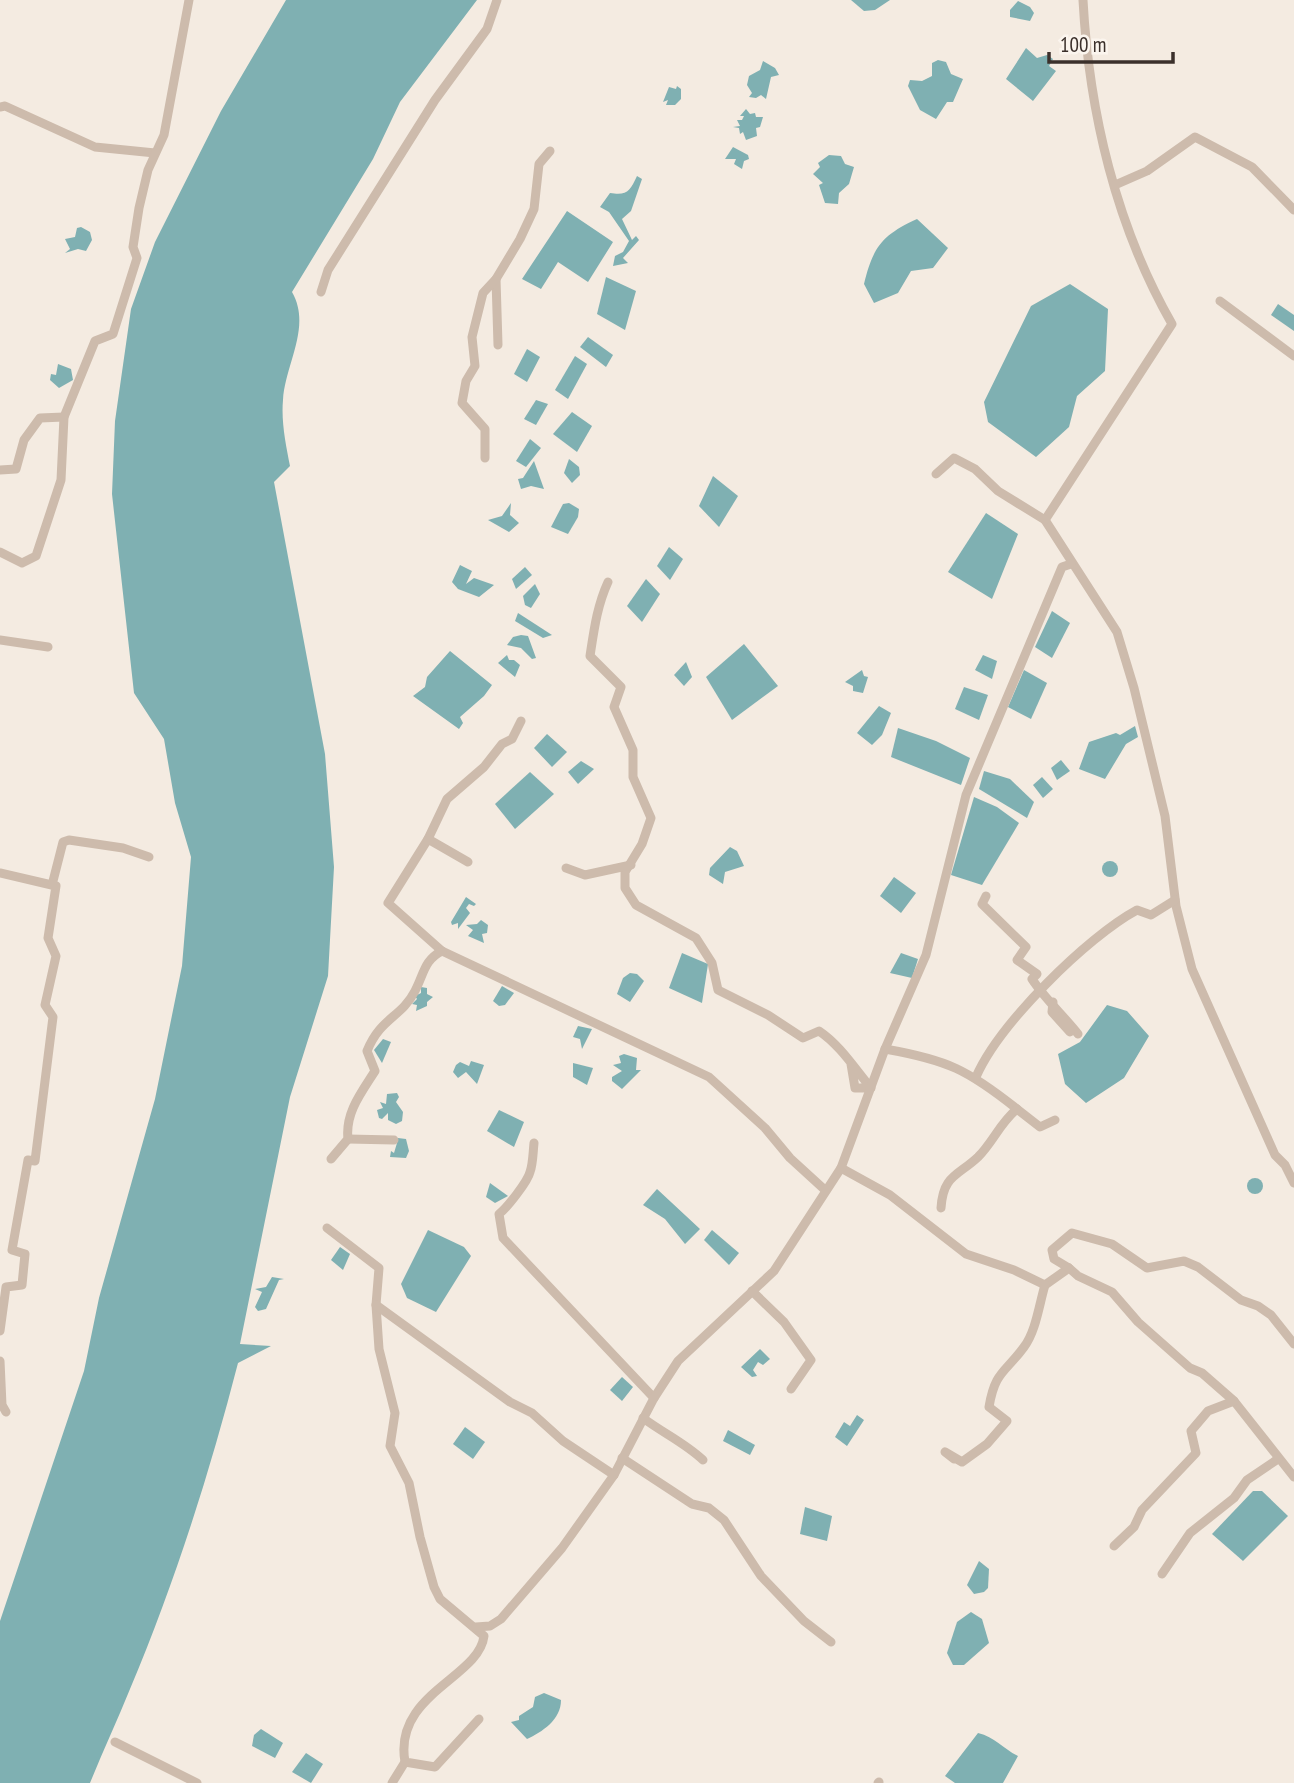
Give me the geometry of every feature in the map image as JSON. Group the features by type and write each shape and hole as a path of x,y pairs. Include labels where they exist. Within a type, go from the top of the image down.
{"street":[{"path":"0,552 22,563 36,556 61,480 64,416 95,341 113,334 136,258 133,247 139,208 155,153 164,135 189,0"},
{"path":"321,292 328,270 407,145 487,29 497,0"},
{"path":"1045,520 1172,324 1145,271 1115,185 1096,119 1083,0"},
{"path":"0,107 5,106 95,147 155,153"},
{"path":"1115,185 1147,171 1195,137 1252,167 1294,211"},
{"path":"485,458 485,429 462,402 466,381 475,366 472,337 475,318 483,293 496,279 534,209 539,164 550,151"},
{"path":"496,279 498,345"},
{"path":"1220,301 1294,356"},
{"path":"0,470 16,469 24,440 40,418 64,416"},
{"path":"936,474 954,458 975,468 998,491 1045,520 1117,632 1134,688 1165,816 1175,900 1192,969 1275,1156 1285,1165 1294,1183"},
{"path":"476,1627 490,1626 512,1608 562,1548 614,1475 654,1398 678,1361 774,1272 841,1168 886,1049 926,955 967,795 1062,567 1071,564"},
{"path":"608,582 597,605 598,621 590,656 621,687 614,706 633,750 633,777 650,818 642,844 625,872 625,888 636,905 696,938 712,963 718,989 768,1015 803,1038 819,1031 831,1039 871,1088"},
{"path":"0,640 48,647"},
{"path":"521,721 512,739 502,744 484,767 447,799 428,839 388,903 442,951 709,1077 765,1128 790,1158 825,1190"},
{"path":"428,839 468,862"},
{"path":"52,885 63,842 69,840 123,848 149,857"},
{"path":"566,868 585,875 631,864"},
{"path":"0,873 57,886 48,938 56,956 45,1005 53,1017 35,1161 28,1160 12,1250 25,1254 22,1286 6,1287 0,1331"},
{"path":"986,896 982,904 1026,947 1017,960 1037,974 1032,979 1041,992 1053,1002 1052,1012 1077,1036"},
{"path":"976,1077 1015,1019 1116,922 1138,910 1151,915 1175,900"},
{"path":"331,1159 348,1139 346,1126 350,1113 374,1071 368,1051 373,1037 386,1019 402,1010 417,989 430,957 442,951"},
{"path":"886,1049 934,1058 976,1077 1040,1127 1055,1120"},
{"path":"941,1208 942,1191 956,1171 978,1157 1005,1119 1017,1110"},
{"path":"348,1139 394,1140"},
{"path":"534,1143 530,1174 512,1203 499,1214 503,1238 654,1398"},
{"path":"841,1168 890,1195 965,1254 1014,1270 1045,1285"},
{"path":"327,1228 379,1268 376,1305 379,1349 395,1413 390,1446 409,1483 434,1587 440,1599 484,1636 483,1644 420,1708 410,1722 404,1737 405,1762 392,1783"},
{"path":"1294,1344 1271,1315 1258,1306 1241,1300 1198,1267 1184,1261 1164,1262 1147,1268 1112,1244 1072,1233 1052,1250 1054,1259 1078,1276 1112,1292 1149,1331 1234,1401 1294,1478"},
{"path":"954,1459 945,1452 962,1462 987,1444 1007,1420 989,1407 997,1376 1024,1347 1045,1285 1069,1268"},
{"path":"752,1291 784,1322 811,1360 791,1389"},
{"path":"376,1305 510,1402 532,1413 563,1441 614,1475"},
{"path":"0,1361 2,1405 6,1412"},
{"path":"1114,1546 1134,1527 1142,1510 1196,1453 1191,1431 1208,1410 1234,1401"},
{"path":"643,1418 667,1436 687,1445 703,1461"},
{"path":"622,1458 692,1504 709,1508 724,1520 761,1576 804,1620 831,1642"},
{"path":"1162,1574 1190,1534 1234,1498 1247,1480 1278,1459"},
{"path":"405,1762 435,1768 479,1719"},
{"path":"115,1742 197,1783"}],"water":[{"path":"286,0 477,0 400,102 373,159 292,292 297,305 298,332 285,386 283,408 290,466 274,482 325,754 334,867 328,976 290,1097 240,1344 271,1346 238,1363 216,1445 176,1569 146,1650 90,1783 0,1783 0,1621 84,1371 99,1298 155,1099 182,966 191,857 175,803 164,739 134,693 112,494 115,421 131,309 155,242 221,111"},
{"path":"851,0 890,0 875,10 864,11"},
{"path":"1018,1 1030,7 1034,13 1030,21 1010,17 1010,10"},
{"path":"1026,48 1037,58 1047,55 1053,59 1049,66 1056,71 1033,101 1006,79"},
{"path":"938,60 946,62 951,74 963,79 953,102 947,102 936,119 920,110 908,86 910,80 922,81 932,76 932,63"},
{"path":"763,61 775,68 779,75 771,77 766,99 761,95 756,98 749,97 752,93 747,85 749,76 760,70"},
{"path":"677,86 681,89 681,99 675,105 666,105 668,100 663,102 669,87 676,89"},
{"path":"746,109 750,114 755,113 756,117 763,117 760,127 756,128 757,136 746,140 743,132 740,134 739,128 733,127 740,126 737,120 742,120 744,116 740,116"},
{"path":"733,147 748,155 749,159 744,161 742,169 734,164 736,159 725,159"},
{"path":"829,155 841,156 845,164 854,167 849,184 839,193 838,204 825,203 819,185 823,183 813,174 820,167 818,163"},
{"path":"637,176 642,179 631,211 622,219 632,240 636,236 639,240 623,258 628,263 613,266 615,256 623,252 629,241 609,212 600,207 610,193 620,194 627,191"},
{"path":"567,211 613,242 588,282 558,262 541,289 522,279"},
{"path":"917,219 948,248 933,268 911,271 898,293 874,303 864,284 875,251 887,237"},
{"path":"81,227 90,232 92,240 86,251 78,249 65,253 70,249 65,239 75,237 77,228"},
{"path":"606,277 636,291 625,330 597,314"},
{"path":"1070,284 1108,309 1105,371 1077,396 1069,427 1036,457 988,422 984,402 1031,306"},
{"path":"1278,304 1294,315 1294,331 1271,315"},
{"path":"588,337 613,355 606,367 580,347"},
{"path":"527,349 540,357 527,382 514,374"},
{"path":"575,356 587,364 568,399 555,390"},
{"path":"58,364 71,369 73,380 59,388 50,380 51,374 56,375"},
{"path":"536,400 548,404 536,425 524,419"},
{"path":"572,412 592,426 577,452 553,434"},
{"path":"530,439 541,448 526,467 516,461"},
{"path":"569,459 579,467 580,475 572,483 564,473"},
{"path":"534,461 544,489 531,486 521,489 518,479 523,478"},
{"path":"713,476 738,496 719,527 699,506"},
{"path":"511,503 510,515 519,523 509,532 488,520 502,516"},
{"path":"569,503 579,509 578,517 568,534 551,527 563,504"},
{"path":"986,513 1018,534 992,599 948,572"},
{"path":"669,547 683,559 670,580 657,566"},
{"path":"460,565 472,571 466,584 474,578 494,585 479,597 458,589 452,582"},
{"path":"525,567 532,575 516,589 512,579"},
{"path":"646,579 660,594 642,622 627,606"},
{"path":"535,584 540,594 531,608 525,605 523,596"},
{"path":"1052,611 1070,623 1052,658 1035,647"},
{"path":"518,613 552,635 543,638 515,621"},
{"path":"528,636 536,658 532,659 521,648 507,645 513,637"},
{"path":"744,644 778,686 732,720 706,677"},
{"path":"450,651 492,685 484,696 460,717 463,723 459,729 413,696 425,687 427,677"},
{"path":"507,655 509,660 520,665 515,677 498,663"},
{"path":"983,655 997,661 992,679 975,670"},
{"path":"686,662 692,677 684,686 674,675"},
{"path":"862,670 864,676 868,677 863,693 853,691 853,686 845,682"},
{"path":"1024,670 1047,683 1031,719 1008,707"},
{"path":"964,687 988,695 979,720 955,709"},
{"path":"879,706 891,713 882,735 872,745 857,733"},
{"path":"1135,726 1138,737 1126,744 1105,779 1079,769 1089,742 1116,733 1120,735"},
{"path":"898,728 936,741 970,758 961,785 891,757"},
{"path":"547,734 567,752 552,767 534,748"},
{"path":"1061,760 1070,771 1057,780 1051,768"},
{"path":"581,761 594,769 578,784 568,772"},
{"path":"984,771 1010,779 1034,802 1027,818 979,789"},
{"path":"530,772 554,794 515,829 495,804"},
{"path":"1042,777 1053,789 1043,798 1033,785"},
{"path":"974,797 997,807 1019,823 982,885 951,875"},
{"path":"730,847 737,851 744,866 725,872 723,884 709,875 710,868"},
{"path":"1107,861 1113,861 1118,869 1116,875 1107,877 1102,872 1102,866"},
{"path":"894,877 916,893 901,913 880,896"},
{"path":"466,897 476,904 469,904 466,908 470,913 458,929 458,923 452,925 451,922"},
{"path":"481,920 488,925 487,933 482,934 484,943 468,936 473,930 466,925 477,924"},
{"path":"682,953 708,964 702,1003 669,988"},
{"path":"901,953 918,959 912,978 890,973"},
{"path":"630,973 637,974 644,981 630,1002 617,994 623,978"},
{"path":"502,986 514,993 505,1005 499,1006 493,1001"},
{"path":"421,987 427,988 427,994 433,997 427,1002 427,1006 416,1011 417,1005 412,1004 417,999 415,996 421,993"},
{"path":"1107,1005 1127,1011 1149,1036 1124,1078 1086,1103 1065,1084 1058,1054 1080,1042"},
{"path":"578,1026 592,1029 582,1049 580,1039 573,1037"},
{"path":"383,1039 391,1042 382,1063 374,1050"},
{"path":"624,1054 637,1058 636,1070 641,1070 622,1089 612,1081 612,1077 622,1071 613,1065 621,1063 619,1056"},
{"path":"471,1061 484,1065 477,1084 466,1072 458,1078 453,1072 460,1062 469,1066"},
{"path":"573,1063 593,1068 587,1085 573,1077"},
{"path":"397,1093 399,1097 396,1102 403,1112 402,1121 396,1124 388,1120 388,1113 382,1119 379,1118 377,1110 383,1108 380,1102 386,1104 387,1094"},
{"path":"499,1110 524,1122 514,1147 487,1131"},
{"path":"398,1138 406,1139 409,1151 406,1158 390,1157 397,1143 392,1143"},
{"path":"1252,1178 1258,1178 1263,1186 1261,1192 1252,1194 1247,1189 1247,1183"},
{"path":"490,1183 508,1196 495,1203 486,1197"},
{"path":"657,1189 700,1229 685,1244 665,1219 643,1205"},
{"path":"428,1230 464,1247 471,1256 436,1312 407,1298 401,1284"},
{"path":"712,1230 739,1253 729,1265 704,1240"},
{"path":"340,1247 350,1254 343,1270 331,1260"},
{"path":"272,1277 284,1279 279,1280 266,1309 258,1311 255,1307 262,1292 255,1289 266,1287"},
{"path":"760,1349 770,1359 763,1365 758,1362 753,1370 757,1376 752,1377 741,1367"},
{"path":"622,1377 633,1387 622,1401 610,1390"},
{"path":"857,1415 864,1420 847,1446 835,1437 844,1422 850,1426"},
{"path":"465,1427 485,1442 473,1459 453,1444"},
{"path":"728,1430 755,1445 750,1455 723,1441"},
{"path":"1253,1491 1262,1491 1288,1516 1243,1561 1212,1534"},
{"path":"805,1507 832,1516 827,1541 800,1534"},
{"path":"979,1561 989,1569 988,1588 984,1592 974,1594 967,1585"},
{"path":"971,1612 982,1619 989,1643 964,1665 953,1665 947,1653 957,1622"},
{"path":"544,1693 561,1700 558,1714 544,1729 527,1739 511,1722 519,1720 519,1716 533,1707 535,1697"},
{"path":"261,1729 283,1743 275,1758 252,1746 254,1735"},
{"path":"978,1733 1018,1756 1003,1783 955,1783 945,1776"},
{"path":"306,1753 323,1764 311,1783 292,1772"}]}
